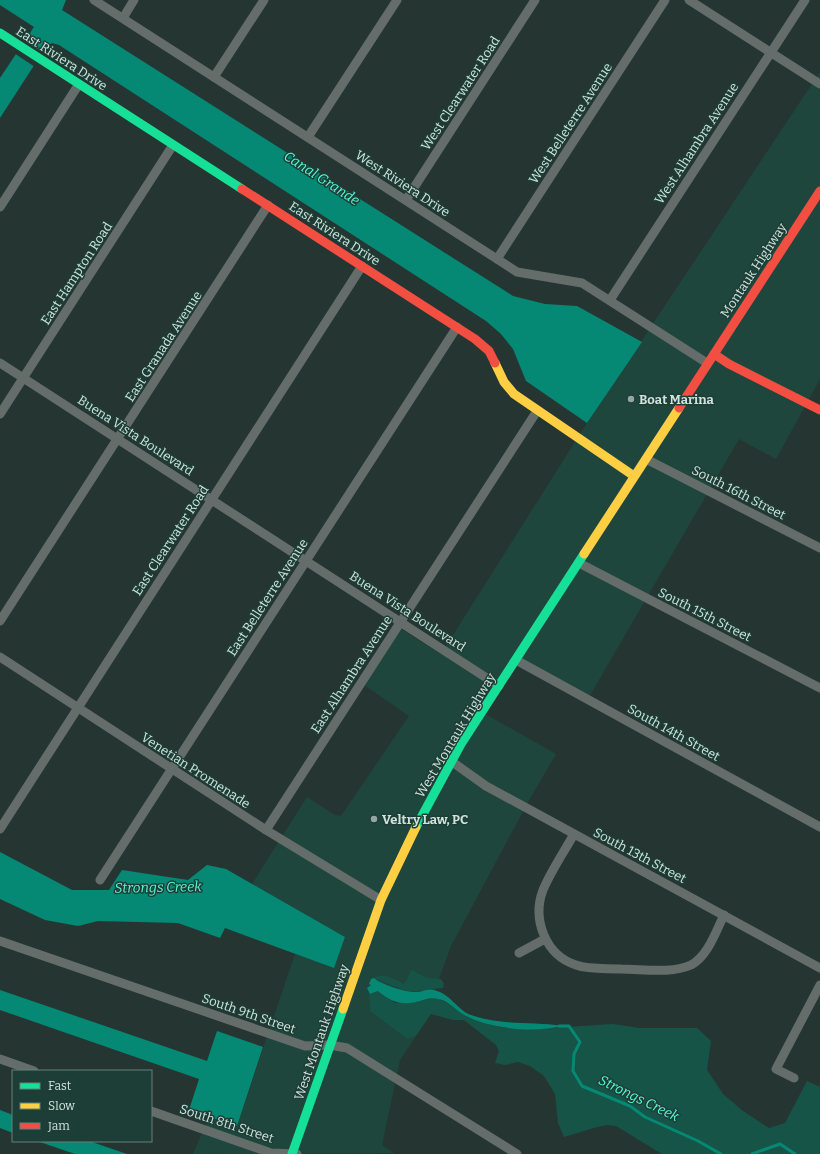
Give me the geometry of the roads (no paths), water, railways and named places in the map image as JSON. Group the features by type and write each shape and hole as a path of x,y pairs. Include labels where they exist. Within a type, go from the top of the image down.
{"main road":[{"name":"East Riviera Drive","path":"0,33 457,327 489,351 504,382 514,394 634,476"},
{"name":"Montauk Highway","path":"707,363 820,191"},
{"path":"714,354 729,364 820,410"},
{"name":"West Montauk Highway","path":"292,1154 381,900 408,840 451,761 707,363"}],"street":[{"name":"West Riviera Drive","path":"94,0 406,200 496,260 517,272 582,283 707,363"},
{"path":"123,18 134,0"},
{"path":"214,77 264,0"},
{"path":"308,137 397,0"},
{"name":"West Clearwater Road","path":"406,200 536,0"},
{"name":"West Belleterre Avenue","path":"496,260 665,0"},
{"path":"689,0 820,84"},
{"name":"West Alhambra Avenue","path":"610,300 805,0"},
{"path":"0,207 79,84"},
{"name":"East Hampton Road","path":"0,414 173,145"},
{"name":"East Granada Avenue","path":"0,621 119,439 268,205"},
{"name":"East Clearwater Road","path":"0,829 362,266"},
{"name":"East Belleterre Avenue","path":"100,880 457,327"},
{"name":"Buena Vista Boulevard","path":"0,363 499,686"},
{"name":"East Alhambra Avenue","path":"266,830 537,411"},
{"name":"South 16th Street","path":"646,459 820,548"},
{"name":"South 15th Street","path":"579,563 820,688"},
{"name":"Venetian Promenade","path":"0,657 266,830 381,900"},
{"name":"South 14th Street","path":"516,660 820,827"},
{"name":"South 13th Street","path":"451,761 486,786 820,968"},
{"path":"574,834 543,890 540,903 539,921 545,939 557,955 575,965 593,968 677,970 692,964 702,955 710,944 724,915"},
{"path":"519,953 545,939"},
{"name":"South 9th Street","path":"0,941 305,1046 330,1045 347,1048 517,1154"},
{"path":"794,1078 776,1069 820,985"},
{"path":"0,1059 31,1070"},
{"name":"South 8th Street","path":"152,1111 272,1152 297,1154"}],"water":[{"name":"Canal Grande","path":"0,0 66,0 62,10 513,296 545,304 577,306 642,342 587,423 526,381 513,349 501,334 486,321 59,45 52,43 46,47 0,118 0,78 34,27 0,5"},
{"path":"0,852 72,890 109,890 122,870 188,880 207,865 226,869 345,937 334,968 225,928 220,938 178,923 98,921 78,926 45,920 0,899"},
{"path":"374,978 400,990 416,992 432,990 440,992 466,1013 482,1018 494,1021 562,1026 539,1029 500,1027 466,1016 446,1002 438,999 429,998 408,1003 393,1001 378,991 370,994 367,988 371,985 369,984 371,979"},
{"path":"0,990 207,1061 217,1031 263,1047 237,1126 189,1110 199,1079 0,1010"},
{"path":"0,1110 12,1115 12,1133 0,1128"},
{"path":"40,1142 92,1142 127,1154 75,1154"}],"waterway":[{"name":"Strongs Creek","path":"559,1026 569,1026 580,1042 574,1054 573,1071 582,1086 630,1106 645,1117 698,1141 721,1154"},
{"name":"Strongs Creek","path":"752,1154 780,1144 795,1154"}],"place":[{"name":"Boat Marina","path":"631,399"},
{"name":"Veltry Law, PC","path":"374,819"}]}
